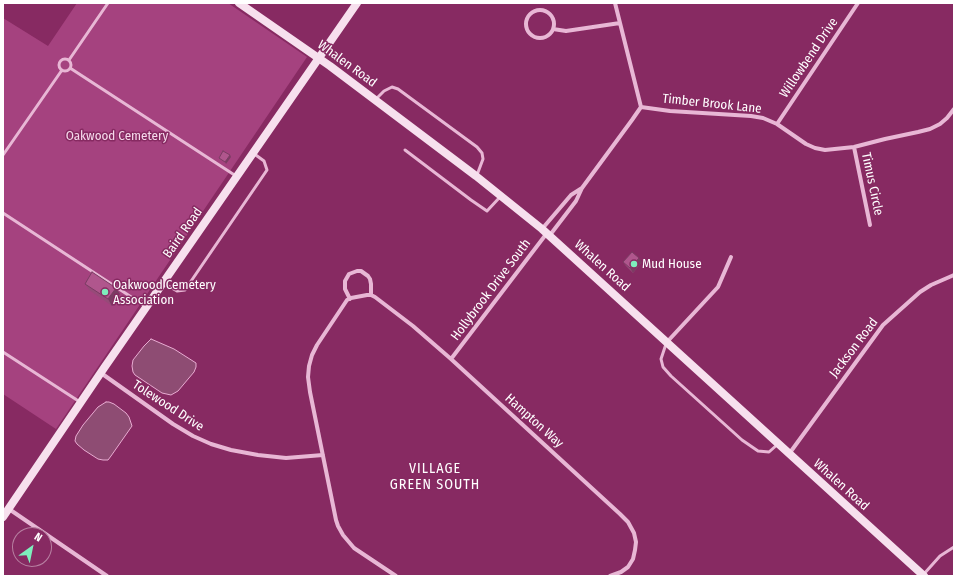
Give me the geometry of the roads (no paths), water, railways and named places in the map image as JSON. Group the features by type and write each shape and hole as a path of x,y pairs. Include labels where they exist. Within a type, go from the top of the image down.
{"street":[{"name":"Whalen Road","path":"239,3 319,58 476,176 547,232 923,575"},
{"name":"Baird Road","path":"3,516 357,3"},
{"path":"547,232 576,201 582,188 641,107 615,3"},
{"name":"Willowbend Drive","path":"777,124 858,3"},
{"path":"542,10 551,15 554,24 553,29 548,36 536,37 529,32 527,28 527,19 533,12 542,10"},
{"path":"553,29 566,31 620,23"},
{"name":"Timber Brook Lane","path":"641,107 670,111 763,118 777,124 806,144 825,150 854,147 930,129 940,124 954,109"},
{"name":"Timus Circle","path":"854,147 870,226"},
{"path":"547,232 571,195 582,188"},
{"name":"Hollybrook Drive South","path":"451,359 547,232"},
{"path":"667,342 718,287 731,257"},
{"path":"350,299 345,289 345,281 349,274 357,271 365,273 371,284 371,295 350,299 345,303 317,344 309,366 308,376 310,392 338,526 343,535 354,548 396,576"},
{"name":"Jackson Road","path":"789,454 883,325 920,292 931,285 954,275"},
{"name":"Hampton Way","path":"371,295 413,326 451,359 628,522 634,533 636,542 633,559 628,567 621,572 610,576"},
{"name":"Tolewood Drive","path":"101,373 173,424 192,436 211,444 231,450 286,458 323,455"},
{"path":"8,508 107,576"}],"lane":[{"path":"69,60 108,3"},
{"path":"62,70 60,67 60,61 65,59 69,60"},
{"path":"69,60 71,63 70,68"},
{"path":"62,70 66,71 70,68"},
{"path":"70,68 237,177"},
{"path":"3,155 62,70"},
{"path":"375,100 384,91 392,88 398,89 477,147 482,153 483,159 476,176"},
{"path":"405,150 487,211 501,196"},
{"path":"163,283 177,291 185,290 266,170 264,161 253,153"},
{"path":"3,213 147,307"},
{"path":"667,342 661,359 663,367 682,386 742,440 758,450 769,452 778,443"},
{"path":"3,352 81,403"},
{"path":"923,575 940,556 954,547"}],"place":[{"name":"Mud House","path":"634,264"},
{"name":"Oakwood Cemetery Association","path":"105,292"}],"district":[{"name":"VILLAGE GREEN SOUTH","path":"435,478"}],"park label":[{"name":"Oakwood Cemetery","path":"117,136"}]}
